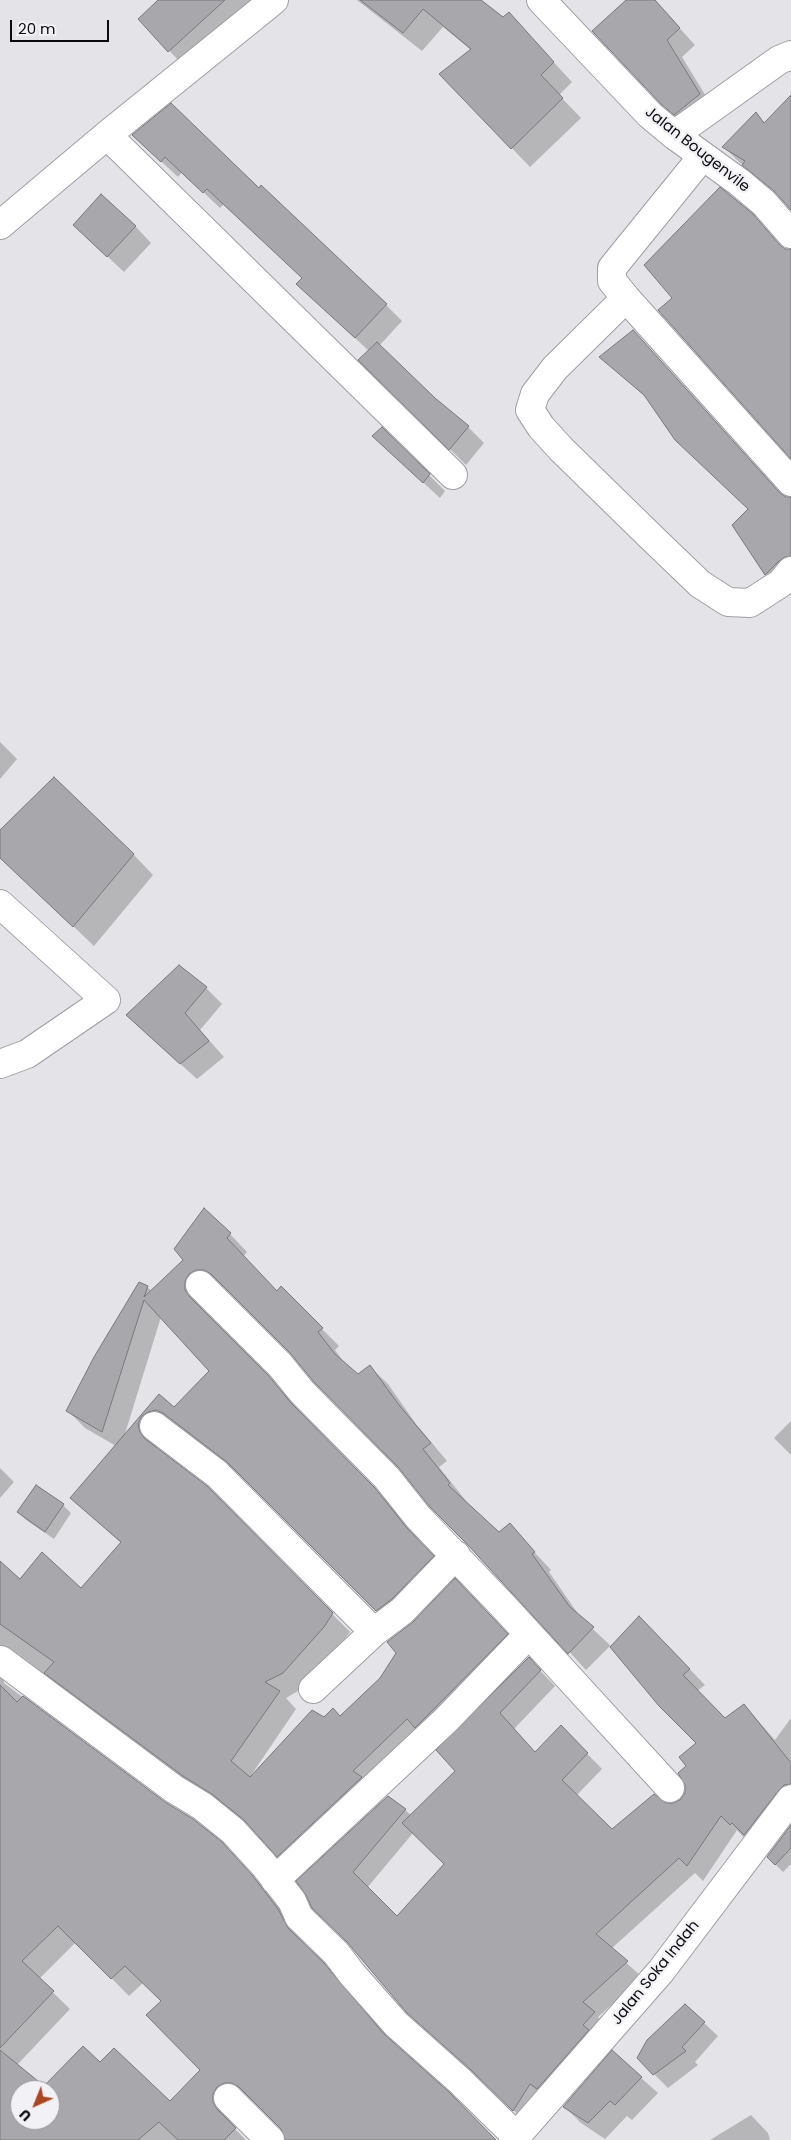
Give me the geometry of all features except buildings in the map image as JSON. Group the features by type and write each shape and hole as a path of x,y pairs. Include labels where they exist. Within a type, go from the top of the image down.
{"street":[{"path":"0,225 107,135 274,0"},
{"name":"Jalan Bougenvile","path":"541,0 650,115 764,203 791,234"},
{"path":"674,135 779,60 791,55"},
{"path":"107,135 453,475"},
{"path":"702,157 612,268 612,281 791,482"},
{"path":"626,298 555,368 535,394 530,410 561,449 700,584 728,602 750,603 788,582"},
{"path":"0,904 106,1000 26,1054 0,1064"},
{"path":"200,1285 280,1365 302,1392 387,1478 418,1516 670,1788"},
{"path":"154,1426 217,1474 374,1632"},
{"path":"313,1689 374,1632 402,1611 456,1556"},
{"path":"275,1880 446,1720 529,1634"},
{"path":"1,1660 174,1789 202,1806 233,1831 292,1901 299,1917 336,1952 352,1974 396,2024 460,2081 514,2138"},
{"name":"Jalan Soka Indah","path":"514,2138 662,1971 791,1799"},
{"path":"228,2098 270,2140"}]}
